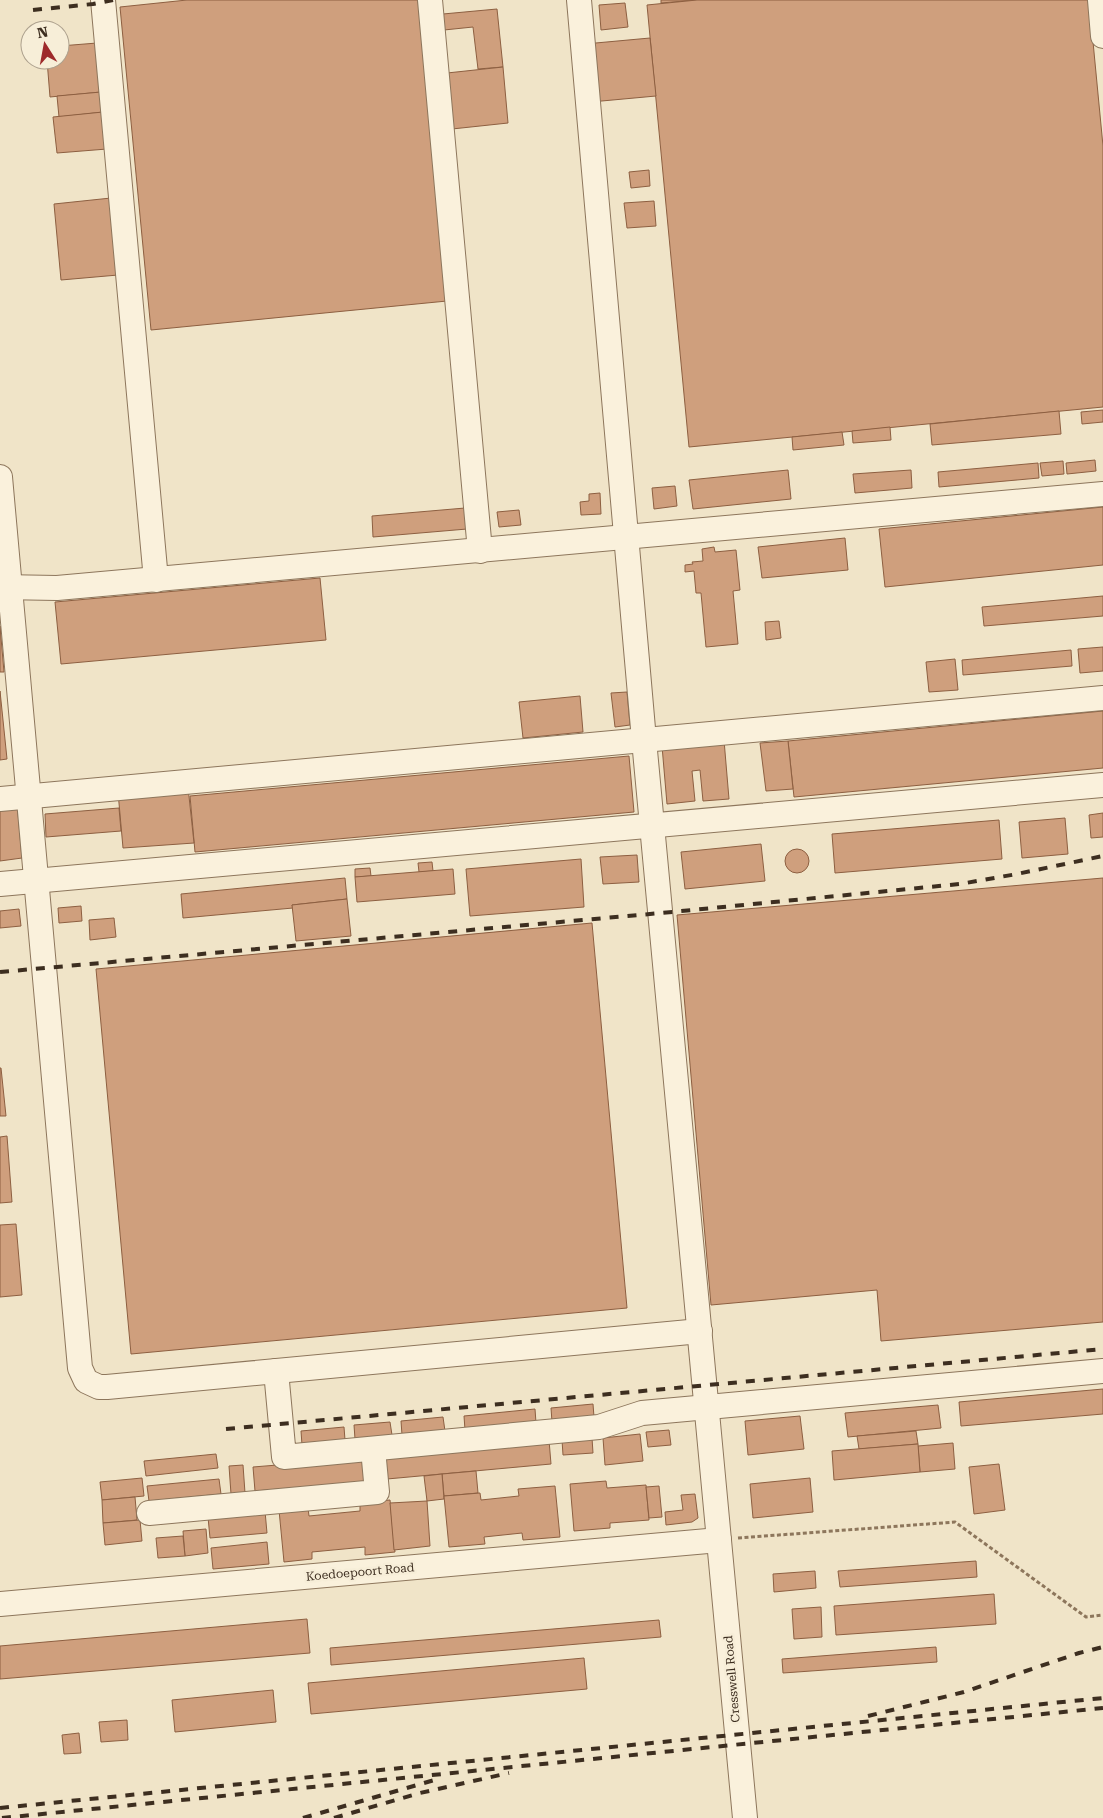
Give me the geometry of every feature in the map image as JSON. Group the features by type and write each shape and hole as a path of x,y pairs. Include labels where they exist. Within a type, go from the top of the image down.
{"street":[{"path":"103,0 156,580"},
{"path":"430,0 480,551"},
{"name":"Cresswell Road","path":"579,0 644,740 745,1818"},
{"path":"1100,0 1103,36"},
{"path":"0,478 5,594 29,796 80,1360 83,1376 91,1384 107,1387 700,1331"},
{"path":"5,594 1103,494"},
{"path":"0,798 1103,698"},
{"path":"0,884 1103,785"},
{"path":"276,1371 284,1457 599,1427 642,1413 1103,1370"},
{"path":"149,1514 377,1492 373,1448"},
{"name":"Koedoepoort Road","path":"0,1604 719,1540"}],"path":[{"path":"719,1540 954,1522 1086,1617 1103,1615"}],"building":[{"path":"187,0 418,0 447,301 151,330 120,7"},
{"path":"661,0 697,0 661,3"},
{"path":"697,0 1089,0 1103,146 1103,407 689,447 647,5"},
{"path":"625,3 628,27 601,30 599,5"},
{"path":"497,9 503,67 478,69 473,27 444,30 443,14"},
{"path":"650,38 656,96 580,103 574,45"},
{"path":"97,43 101,92 50,97 48,70 70,70 70,45"},
{"path":"503,67 508,123 452,129 447,73"},
{"path":"101,92 103,112 59,117 57,96"},
{"path":"103,112 107,149 57,153 53,117"},
{"path":"649,170 650,186 631,188 629,172"},
{"path":"111,198 118,275 61,280 54,204"},
{"path":"654,201 656,226 627,228 624,203"},
{"path":"1103,410 1103,422 1082,424 1081,412"},
{"path":"1059,411 1061,434 932,445 930,424"},
{"path":"890,427 891,440 853,443 852,431"},
{"path":"842,432 844,445 793,450 792,437"},
{"path":"1095,460 1096,471 1067,474 1066,463"},
{"path":"1063,461 1064,474 1042,476 1040,463"},
{"path":"1038,463 1039,478 939,487 938,472"},
{"path":"788,470 791,499 693,509 689,480"},
{"path":"911,470 912,488 855,493 853,474"},
{"path":"675,486 677,506 654,509 652,488"},
{"path":"600,493 601,514 581,515 580,502 589,501 589,494"},
{"path":"1103,507 1103,565 885,587 879,529"},
{"path":"465,508 467,529 373,537 372,516"},
{"path":"519,510 521,525 499,527 497,512"},
{"path":"845,538 848,570 762,578 758,547"},
{"path":"714,547 715,552 736,550 740,590 733,591 738,644 706,647 701,593 696,593 694,571 685,572 685,565 703,561 702,549"},
{"path":"320,578 326,640 61,664 55,602"},
{"path":"1103,596 1103,616 984,626 982,607"},
{"path":"779,621 781,638 766,640 765,622"},
{"path":"0,626 4,672 0,672"},
{"path":"1103,647 1103,671 1080,673 1078,649"},
{"path":"1071,650 1072,666 963,675 962,660"},
{"path":"955,659 958,690 929,692 926,662"},
{"path":"0,691 7,759 0,760"},
{"path":"627,692 630,725 615,727 611,693"},
{"path":"580,696 583,732 523,738 519,702"},
{"path":"1103,711 1103,768 794,797 788,741"},
{"path":"724,740 729,799 703,801 700,770 692,771 695,801 667,804 662,746"},
{"path":"788,741 793,789 766,791 760,743"},
{"path":"629,756 634,812 195,852 190,796"},
{"path":"188,787 194,843 123,848 118,792"},
{"path":"17,802 22,858 0,861 0,804"},
{"path":"119,808 121,831 46,837 45,814"},
{"path":"1103,813 1103,837 1091,838 1089,815"},
{"path":"1065,818 1068,854 1022,858 1019,822"},
{"path":"999,820 1002,859 835,873 832,834"},
{"path":"761,844 765,881 685,889 681,852"},
{"path":"797,849 805,853 809,861 805,869 797,873 789,869 785,861 789,853"},
{"path":"637,855 639,882 603,884 600,857"},
{"path":"581,859 584,907 470,916 466,869"},
{"path":"432,862 433,871 419,872 418,863"},
{"path":"370,868 371,876 355,877 355,869"},
{"path":"453,869 455,894 357,902 355,877"},
{"path":"345,878 347,899 292,905 293,908 183,918 181,894"},
{"path":"1103,878 1103,1322 881,1341 877,1290 711,1305 677,915"},
{"path":"347,899 351,936 296,941 292,905"},
{"path":"81,906 82,921 59,923 58,908"},
{"path":"19,909 21,926 0,928 0,911"},
{"path":"114,918 116,937 90,940 89,920"},
{"path":"592,923 627,1308 131,1354 96,969"},
{"path":"1,1068 6,1116 0,1116"},
{"path":"7,1136 12,1202 0,1203 0,1137"},
{"path":"16,1224 22,1295 0,1297 0,1225"},
{"path":"1103,1389 1103,1414 961,1426 959,1402"},
{"path":"593,1404 594,1417 552,1422 551,1408"},
{"path":"938,1405 941,1428 848,1437 845,1413"},
{"path":"535,1409 536,1423 465,1430 464,1416"},
{"path":"800,1416 804,1449 748,1455 745,1421"},
{"path":"443,1417 445,1431 402,1435 401,1421"},
{"path":"390,1422 392,1435 355,1439 354,1425"},
{"path":"344,1427 345,1440 302,1445 301,1431"},
{"path":"669,1430 671,1445 648,1447 646,1432"},
{"path":"916,1431 918,1444 859,1449 857,1436"},
{"path":"640,1434 643,1461 605,1465 603,1438"},
{"path":"592,1438 593,1453 563,1455 562,1440"},
{"path":"549,1440 551,1464 387,1479 385,1455"},
{"path":"953,1443 955,1469 920,1472 918,1446"},
{"path":"918,1444 920,1472 834,1480 832,1451"},
{"path":"216,1454 218,1468 146,1476 144,1461"},
{"path":"363,1458 365,1482 255,1491 253,1467"},
{"path":"999,1464 1005,1510 974,1514 969,1467"},
{"path":"243,1465 245,1493 231,1494 229,1466"},
{"path":"476,1471 478,1493 444,1496 442,1474"},
{"path":"442,1474 444,1499 427,1501 424,1476"},
{"path":"142,1478 144,1496 102,1500 100,1482"},
{"path":"810,1478 813,1512 753,1518 750,1484"},
{"path":"219,1479 221,1494 149,1501 147,1486"},
{"path":"606,1481 607,1488 646,1485 649,1520 610,1523 610,1528 574,1531 570,1484"},
{"path":"555,1486 560,1537 523,1540 522,1533 484,1537 485,1544 449,1547 444,1496 480,1493 481,1500 519,1496 518,1489"},
{"path":"659,1486 662,1517 649,1518 646,1487"},
{"path":"695,1494 698,1518 692,1522 666,1525 665,1512 683,1510 681,1495"},
{"path":"135,1497 137,1520 103,1523 102,1500"},
{"path":"390,1500 395,1552 365,1555 365,1547 312,1552 312,1559 284,1562 279,1510 308,1508 309,1516 360,1511 360,1503"},
{"path":"427,1501 430,1546 394,1550 390,1503"},
{"path":"265,1511 267,1533 210,1538 208,1517"},
{"path":"140,1520 142,1541 105,1545 103,1523"},
{"path":"206,1529 208,1553 185,1556 183,1531"},
{"path":"183,1536 185,1556 158,1558 156,1538"},
{"path":"267,1542 269,1564 213,1569 211,1548"},
{"path":"976,1561 977,1577 840,1587 838,1571"},
{"path":"815,1571 816,1588 774,1592 773,1574"},
{"path":"994,1594 996,1624 836,1635 834,1606"},
{"path":"821,1607 822,1637 794,1639 792,1609"},
{"path":"307,1619 310,1653 0,1679 0,1646"},
{"path":"659,1620 661,1637 331,1665 330,1648"},
{"path":"936,1647 937,1662 783,1673 782,1659"},
{"path":"584,1658 587,1689 311,1714 308,1683"},
{"path":"273,1690 276,1722 175,1732 172,1700"},
{"path":"127,1720 128,1740 101,1742 99,1722"},
{"path":"79,1733 81,1753 64,1754 62,1735"}],"railway":[{"path":"33,10 113,0"},
{"path":"0,972 661,913 960,884 1103,856"},
{"path":"226,1429 1103,1349"},
{"path":"868,1716 964,1692 1079,1653 1103,1647"},
{"path":"0,1808 1103,1698"},
{"path":"2,1818 1103,1708"},
{"path":"334,1818 420,1793 509,1773"},
{"path":"303,1818 438,1779"}]}
